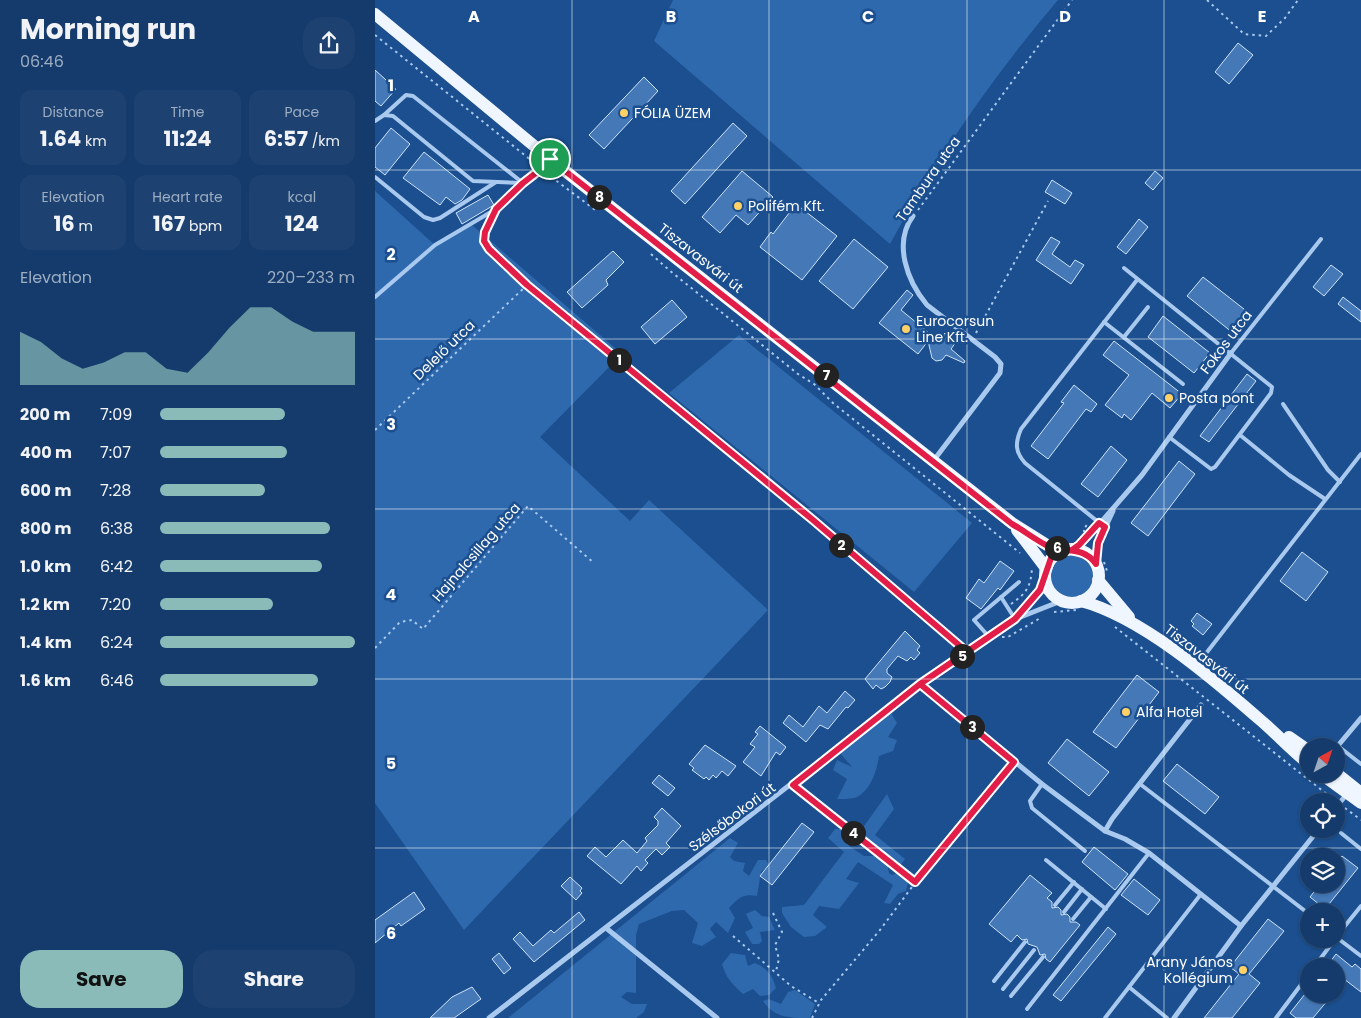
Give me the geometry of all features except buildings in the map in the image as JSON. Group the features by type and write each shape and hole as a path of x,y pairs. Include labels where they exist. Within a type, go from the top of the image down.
{"main road":[{"name":"Tiszavasvári út","path":"375,14 550,159 934,460 1012,524"},
{"path":"1012,524 1047,545 1086,554 1096,564 1098,580 1094,591 1081,606"},
{"path":"1012,524 1045,573 1051,594 1061,601 1068,603 1102,607 1135,623"},
{"path":"1045,573 1051,558 1069,550"},
{"path":"1098,580 1135,623"},
{"name":"Tiszavasvári út","path":"1135,623 1195,667 1259,718 1300,756"},
{"name":"Tiszavasvári út","path":"1259,718 1300,746"},
{"path":"1345,780 1361,793"},
{"path":"1345,801 1361,803"}],"street":[{"name":"Tambura utca","path":"913,216 903,238 906,265 914,286 927,305 1001,364 1000,373 934,460"},
{"name":"Fokos utca","path":"1069,550 1093,530 1115,506 1231,353"},
{"path":"1096,564 1098,543 1115,506"},
{"path":"1015,619 1034,598 1045,573"},
{"path":"1015,619 1061,601"},
{"name":"Szélsőbokori út","path":"489,1018 793,785 920,684 990,638 1015,619"},
{"path":"920,684 1041,784 1105,831 1125,839 1149,853 1241,926"},
{"path":"1105,831 1112,818 1201,705"},
{"path":"1344,738 1361,718"},
{"path":"793,785 915,882"},
{"path":"1174,1018 1241,926 1312,838"},
{"path":"606,928 717,1018"}],"lane":[{"path":"375,121 384,115 400,98 406,95 413,96 523,183"},
{"path":"384,115 393,116 473,181 523,183"},
{"path":"375,297 435,245 496,209 550,159"},
{"path":"375,177 424,217 433,220 440,218 496,182"},
{"name":"Fokos utca","path":"1231,353 1321,239"},
{"path":"1124,268 1272,387 1271,394 1211,469 1169,437"},
{"path":"1105,527 1025,463 1019,456 1016,446 1021,429 1137,280"},
{"path":"1124,337 1148,307"},
{"path":"1105,322 1183,384"},
{"path":"1283,404 1328,470 1339,482"},
{"path":"1240,435 1289,475 1325,499"},
{"path":"1195,667 1361,454"},
{"path":"990,638 974,620 1019,582"},
{"path":"1001,597 1015,619"},
{"path":"1345,753 1361,764"},
{"path":"1041,784 1030,801 1032,808 1085,851"},
{"path":"1140,784 1209,839 1300,907"},
{"path":"1345,836 1361,850"},
{"path":"1027,1008 1149,853"},
{"path":"1046,860 1106,909"},
{"path":"1055,905 1073,882"},
{"path":"1064,912 1082,890"},
{"path":"1105,1018 1201,894"},
{"path":"1073,919 1091,897"},
{"path":"1345,926 1361,906"},
{"path":"994,981 1025,942"},
{"path":"1345,944 1361,956"},
{"path":"1003,989 1034,950"},
{"path":"1011,996 1043,957"},
{"path":"1276,1018 1300,986"},
{"path":"1129,987 1167,1018"}],"path":[{"name":"Tambura utca","path":"913,216 1071,0"},
{"path":"1207,0 1244,34 1266,36 1285,18 1298,0"},
{"path":"375,35 541,169 601,214"},
{"path":"972,339 1048,200"},
{"path":"496,209 485,232 484,241 489,249 527,285 805,514 967,652"},
{"path":"650,253 663,266 791,368 814,384 833,403 1026,558"},
{"name":"Delelő utca","path":"375,430 527,285"},
{"name":"Hajnalcsillag utca","path":"375,648 401,622 412,620 423,630 528,506 594,563"},
{"path":"1031,563 1032,580 1028,590 1034,598"},
{"path":"990,638 1008,637 1047,614 1081,606"},
{"path":"1111,624 1331,793"},
{"path":"812,1018 820,1004 880,930 915,882 1014,762"},
{"path":"1345,805 1361,820"},
{"path":"773,913 782,932 775,945 779,959 776,971"},
{"path":"733,936 776,971 791,986 820,1004"}],"shaded area":[{"path":"673,0 1058,0 989,87 947,148 890,244 654,41"},
{"path":"375,191 436,246 472,225 622,354 540,437 630,521 649,500 768,610 464,930 375,803"},
{"path":"739,335 972,523 914,592 669,393"},
{"path":"1076,555 1084,558 1090,564 1093,576 1090,588 1084,594 1068,597 1060,594 1054,588 1051,572 1054,564 1060,558"},
{"path":"891,713 897,723 888,737 897,740 893,751 879,756 873,779 862,794 853,798 837,799 847,779 833,770 837,760 852,767 840,753"},
{"path":"887,794 894,809 875,835 905,859 900,866 859,833"},
{"path":"835,829 848,829 849,846 864,856 879,856 887,863 889,873 892,875 902,871 909,877 906,891 898,894 890,904 884,903 893,885 858,862 846,879 859,883 839,909 819,906 813,915 827,927 815,936 804,937 791,927 782,913 782,907 804,905 844,852 828,838"},
{"path":"730,838 738,843 730,857 734,861 745,863 743,871 749,876 758,860 766,860 769,865 761,872 757,896 744,896 735,901 729,908 735,918 728,933 716,922 710,929 716,937 702,946 692,943 698,923 684,910 672,911 639,924 636,935 636,993 627,992 621,997 632,1004 647,1004 644,1012 636,1018 508,1018"},
{"path":"755,910 762,916 769,917 775,930 760,932 762,941 759,944 752,944 745,932 753,928 746,914"},
{"path":"731,953 745,955 748,966 755,963 766,970 776,988 769,995 760,996 753,989 743,994 725,973 722,964"},
{"path":"795,990 815,1004 810,1018 789,1017 777,1014 767,1007 763,1001 769,999 781,1004 788,992"}],"place":[{"name":"FÓLIA ÜZEM","path":"624,113"},
{"name":"Polifém Kft.","path":"738,206"},
{"name":"Eurocorsun Line Kft.","path":"906,329"},
{"name":"Posta pont","path":"1169,398"},
{"name":"Alfa Hotel","path":"1126,712"},
{"name":"Arany János Kollégium","path":"1243,970"}],"route":[{"path":"550,159 496,209 485,232 484,241 489,249 527,285 577,324 813,520 967,652 920,684 1014,762 960,830 915,882 793,785 920,684 990,638 1015,619 1040,590 1051,558 1060,552 1072,550 1079,545 1099,523 1105,527 1098,543 1096,564 1079,550 1072,550 1065,550 1047,545 1012,524 903,435 550,159"}]}
